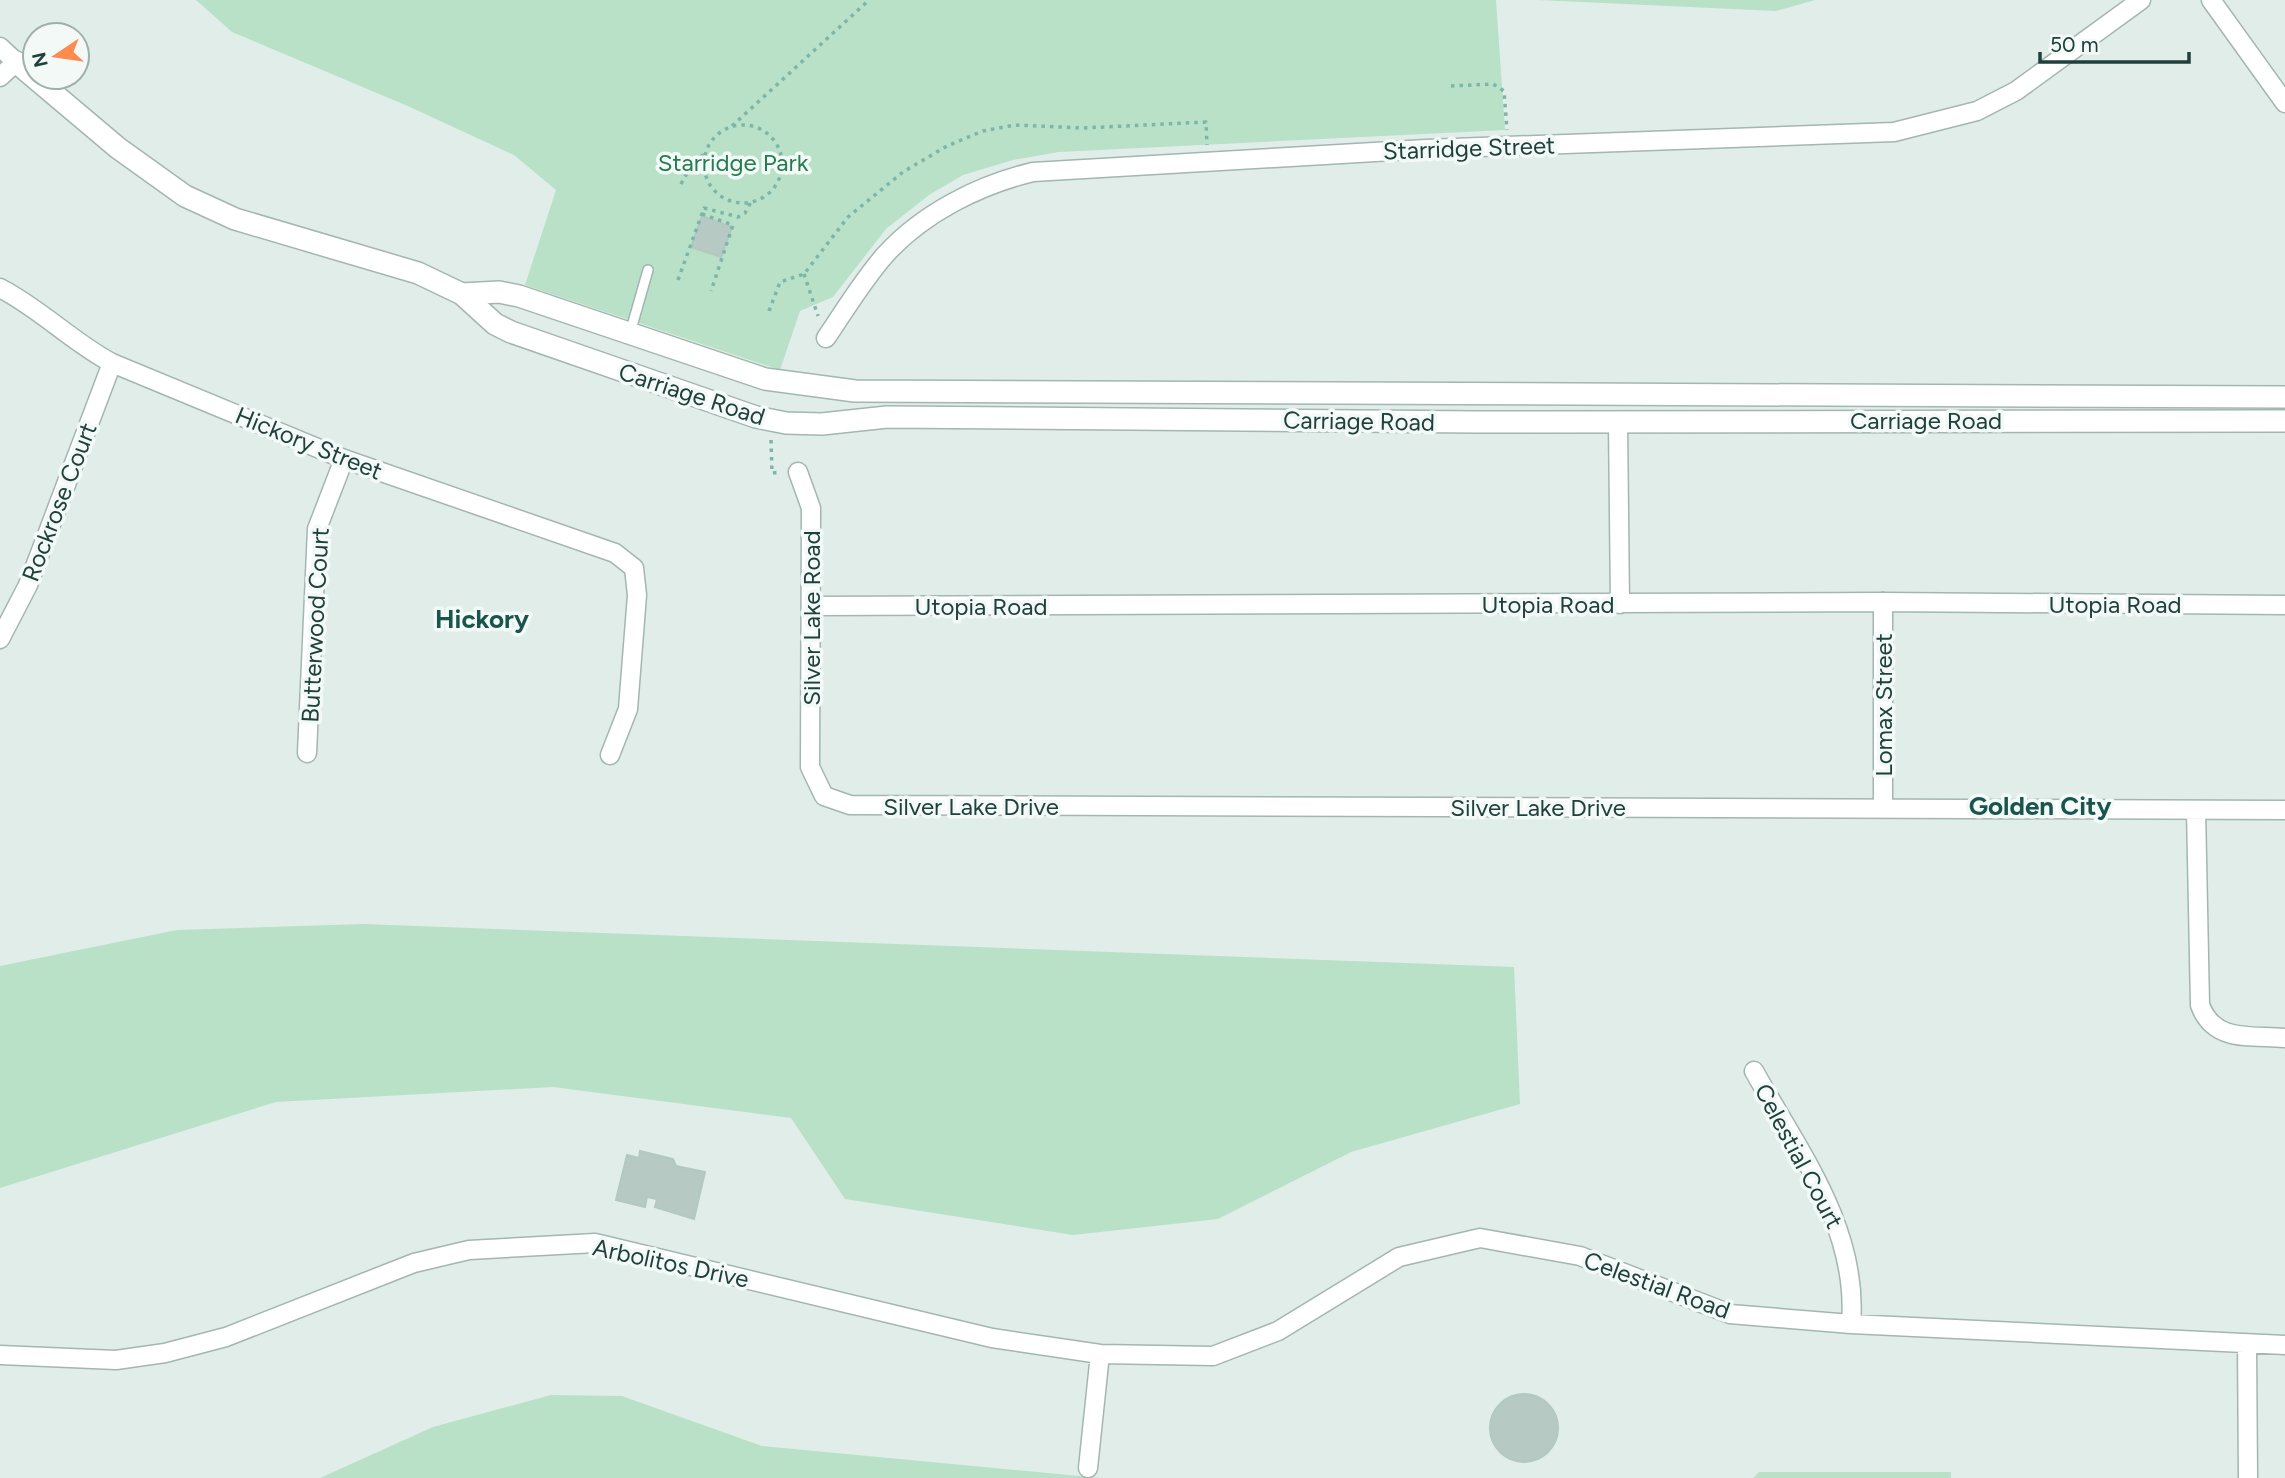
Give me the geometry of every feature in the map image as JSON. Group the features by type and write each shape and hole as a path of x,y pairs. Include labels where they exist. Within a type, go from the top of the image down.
{"street":[{"name":"Starridge Street","path":"825,338 886,254 941,209 1006,178 1033,172 1507,146 1906,130 1977,111 2016,91 2141,0"},
{"path":"2211,0 2285,103"},
{"path":"0,77 8,55"},
{"name":"Carriage Road","path":"8,55 139,164 185,196 235,219 418,272 462,294 478,311 503,328 707,403 786,423 822,424 908,417 1618,422 2285,421"},
{"name":"Hickory Street","path":"0,288 41,312 83,348 112,363 344,459 615,553 634,568 637,595 628,709 610,755"},
{"name":"Carriage Road","path":"462,294 499,292 519,296 765,379 855,391 2285,397"},
{"path":"619,370 630,333"},
{"name":"Rockrose Court","path":"0,639 28,585 112,363"},
{"path":"907,392 908,417"},
{"path":"1619,395 1620,604"},
{"path":"1955,420 1956,396"},
{"name":"Butterwood Court","path":"307,754 317,529 344,459"},
{"name":"Silver Lake Road","path":"798,472 811,508 810,767"},
{"name":"Utopia Road","path":"811,606 1883,602 2285,605"},
{"name":"Lomax Street","path":"1883,602 1883,808"},
{"name":"Silver Lake Drive","path":"810,767 824,796 850,805 2285,810"},
{"path":"2196,810 2200,1005 2203,1014 2207,1023 2226,1033 2285,1038"},
{"name":"Celestial Court","path":"1754,1071 1828,1201 1843,1241 1853,1300 1851,1324"},
{"name":"Celestial Road","path":"1100,1354 1213,1356 1278,1331 1399,1257 1480,1238 1580,1256 1730,1314 1851,1324 2285,1345"},
{"name":"Arbolitos Drive","path":"0,1354 116,1360 165,1353 226,1336 414,1263 469,1250 595,1243 992,1338 1100,1354"},
{"path":"2246,1344 2248,1478"},
{"path":"1088,1468 1100,1354"}],"lane":[{"path":"630,333 648,270"}],"path":[{"path":"681,184 711,141 732,126 869,0"},
{"path":"1451,86 1493,84 1504,92 1507,146"},
{"path":"705,153 707,178 713,189 735,202 751,202 770,191 778,181 781,156 768,134 744,124 732,126"},
{"path":"678,280 704,208 734,217 743,216 751,202"},
{"path":"702,214 733,225 711,291"},
{"path":"804,274 815,307"},
{"path":"771,434 772,473 798,472"}],"green space":[{"name":"Starridge Park","path":"196,0 1496,0 1505,130 1059,152 1013,160 963,175 929,195 886,229 833,297 800,311 780,370 525,285 556,190 514,155 410,107 232,32"},
{"path":"1538,0 1815,0 1776,11"},
{"path":"364,924 1514,967 1520,1104 1351,1152 1218,1219 1073,1235 845,1199 791,1118 553,1087 276,1102 0,1188 0,966 177,930"},
{"path":"551,1395 622,1396 762,1446 1100,1478 320,1478 433,1427"},
{"path":"1759,1472 1951,1472 1951,1478 1753,1478"}],"building":[{"path":"702,216 732,227 721,257 691,247"},
{"path":"640,1151 673,1159 676,1166 705,1172 694,1219 655,1207 657,1199 647,1197 645,1207 616,1200 627,1155 639,1158"},
{"path":"1524,1394 1537,1396 1548,1404 1556,1415 1556,1441 1548,1452 1537,1460 1524,1462 1511,1460 1500,1452 1492,1441 1490,1428 1492,1415 1500,1404 1511,1396"}],"district":[{"name":"Hickory","path":"482,619"},
{"name":"Golden City","path":"2040,806"}]}
